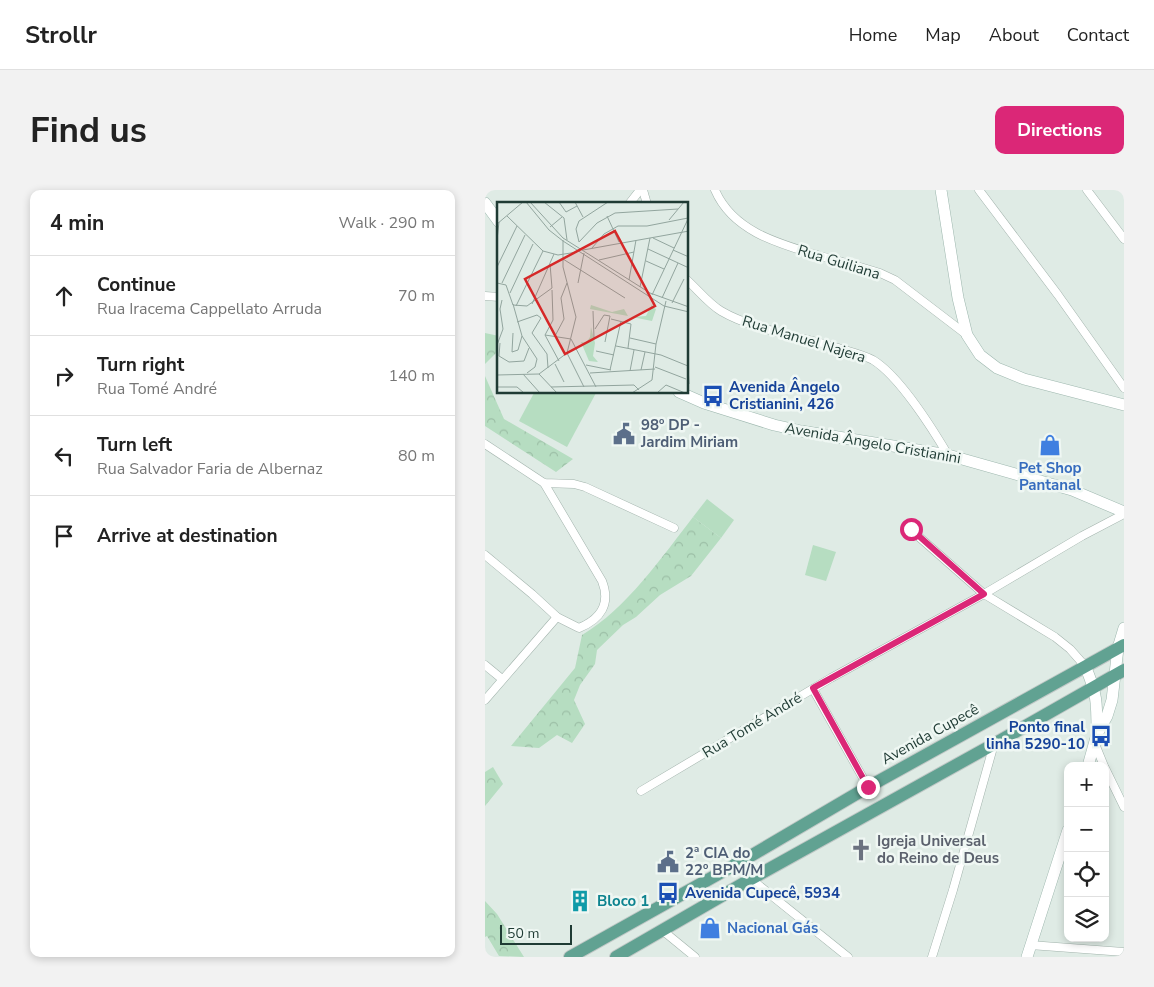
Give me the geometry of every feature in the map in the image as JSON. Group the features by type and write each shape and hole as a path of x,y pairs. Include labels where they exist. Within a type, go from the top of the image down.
{"main road":[{"name":"Avenida Cupecê","path":"570,957 754,854 868,787 1121,647"},
{"path":"616,957 751,879 995,744 1119,672"}],"street":[{"path":"631,202 641,190 646,202"},
{"name":"Rua Guiliana","path":"715,190 724,206 750,230 783,245 880,273 895,280 967,335"},
{"path":"941,190 957,298 967,335 980,355 1011,375 1124,405"},
{"path":"979,190 1058,295 1124,388"},
{"path":"1087,190 1124,239"},
{"path":"485,205 497,220"},
{"name":"Rua Manuel Najera","path":"689,282 719,310 733,317 752,325 843,349 872,360 891,376 909,398 931,427 948,455"},
{"name":"Avenida Ângelo Cristianini","path":"684,394 704,403 801,431 948,455 1072,490 1124,513"},
{"path":"485,444 544,483 602,581 606,591 603,609 589,624 579,628 557,617 485,555"},
{"path":"544,483 585,486 674,528"},
{"name":"Rua Tomé André","path":"641,791 813,688 984,594 1124,513"},
{"path":"911,529 984,594 1055,637 1070,649 1085,666 1097,700 1096,739 1103,762"},
{"path":"485,700 557,617"},
{"path":"1089,762 1096,739 1112,700 1119,672 1124,628"},
{"path":"485,665 502,679"},
{"path":"813,688 868,787"},
{"path":"932,957 995,744"},
{"path":"1109,775 1124,807"},
{"path":"1027,957 1064,842"},
{"path":"751,879 848,957"},
{"path":"662,930 695,957"},
{"path":"1031,945 1124,952"}],"green space":[{"path":"485,333 497,336 497,352 485,364"},
{"path":"485,376 504,419 573,459 556,472 485,426"},
{"path":"533,394 595,394 567,447 519,421"},
{"path":"707,499 734,520 721,538 693,517"},
{"path":"693,517 721,538 691,576 660,595 636,617 623,625 597,650 595,664 580,685 574,700 585,724 572,743 557,735 539,748 511,746 575,668 582,635 614,611 628,597 656,565"},
{"path":"813,545 836,552 826,581 805,575"},
{"path":"493,767 503,784 485,806 485,772"},
{"path":"485,901 497,914 524,957 499,956 487,936 485,937"}],"place":[{"name":"Avenida Ângelo Cristianini, 426","path":"713,396"},
{"name":"98º DP - Jardim Miriam","path":"624,434"},
{"name":"Pet Shop Pantanal","path":"1050,445"},
{"name":"Ponto final linha 5290-10","path":"1101,736"},
{"name":"Igreja Universal do Reino de Deus","path":"861,850"},
{"name":"2ª CIA do 22º BPM/M","path":"668,862"},
{"name":"Avenida Cupecê, 5934","path":"668,893"},
{"name":"Bloco 1","path":"580,901"},
{"name":"Nacional Gás","path":"710,928"}],"route":[{"path":"868,787 813,688 984,594 911,529"}]}
